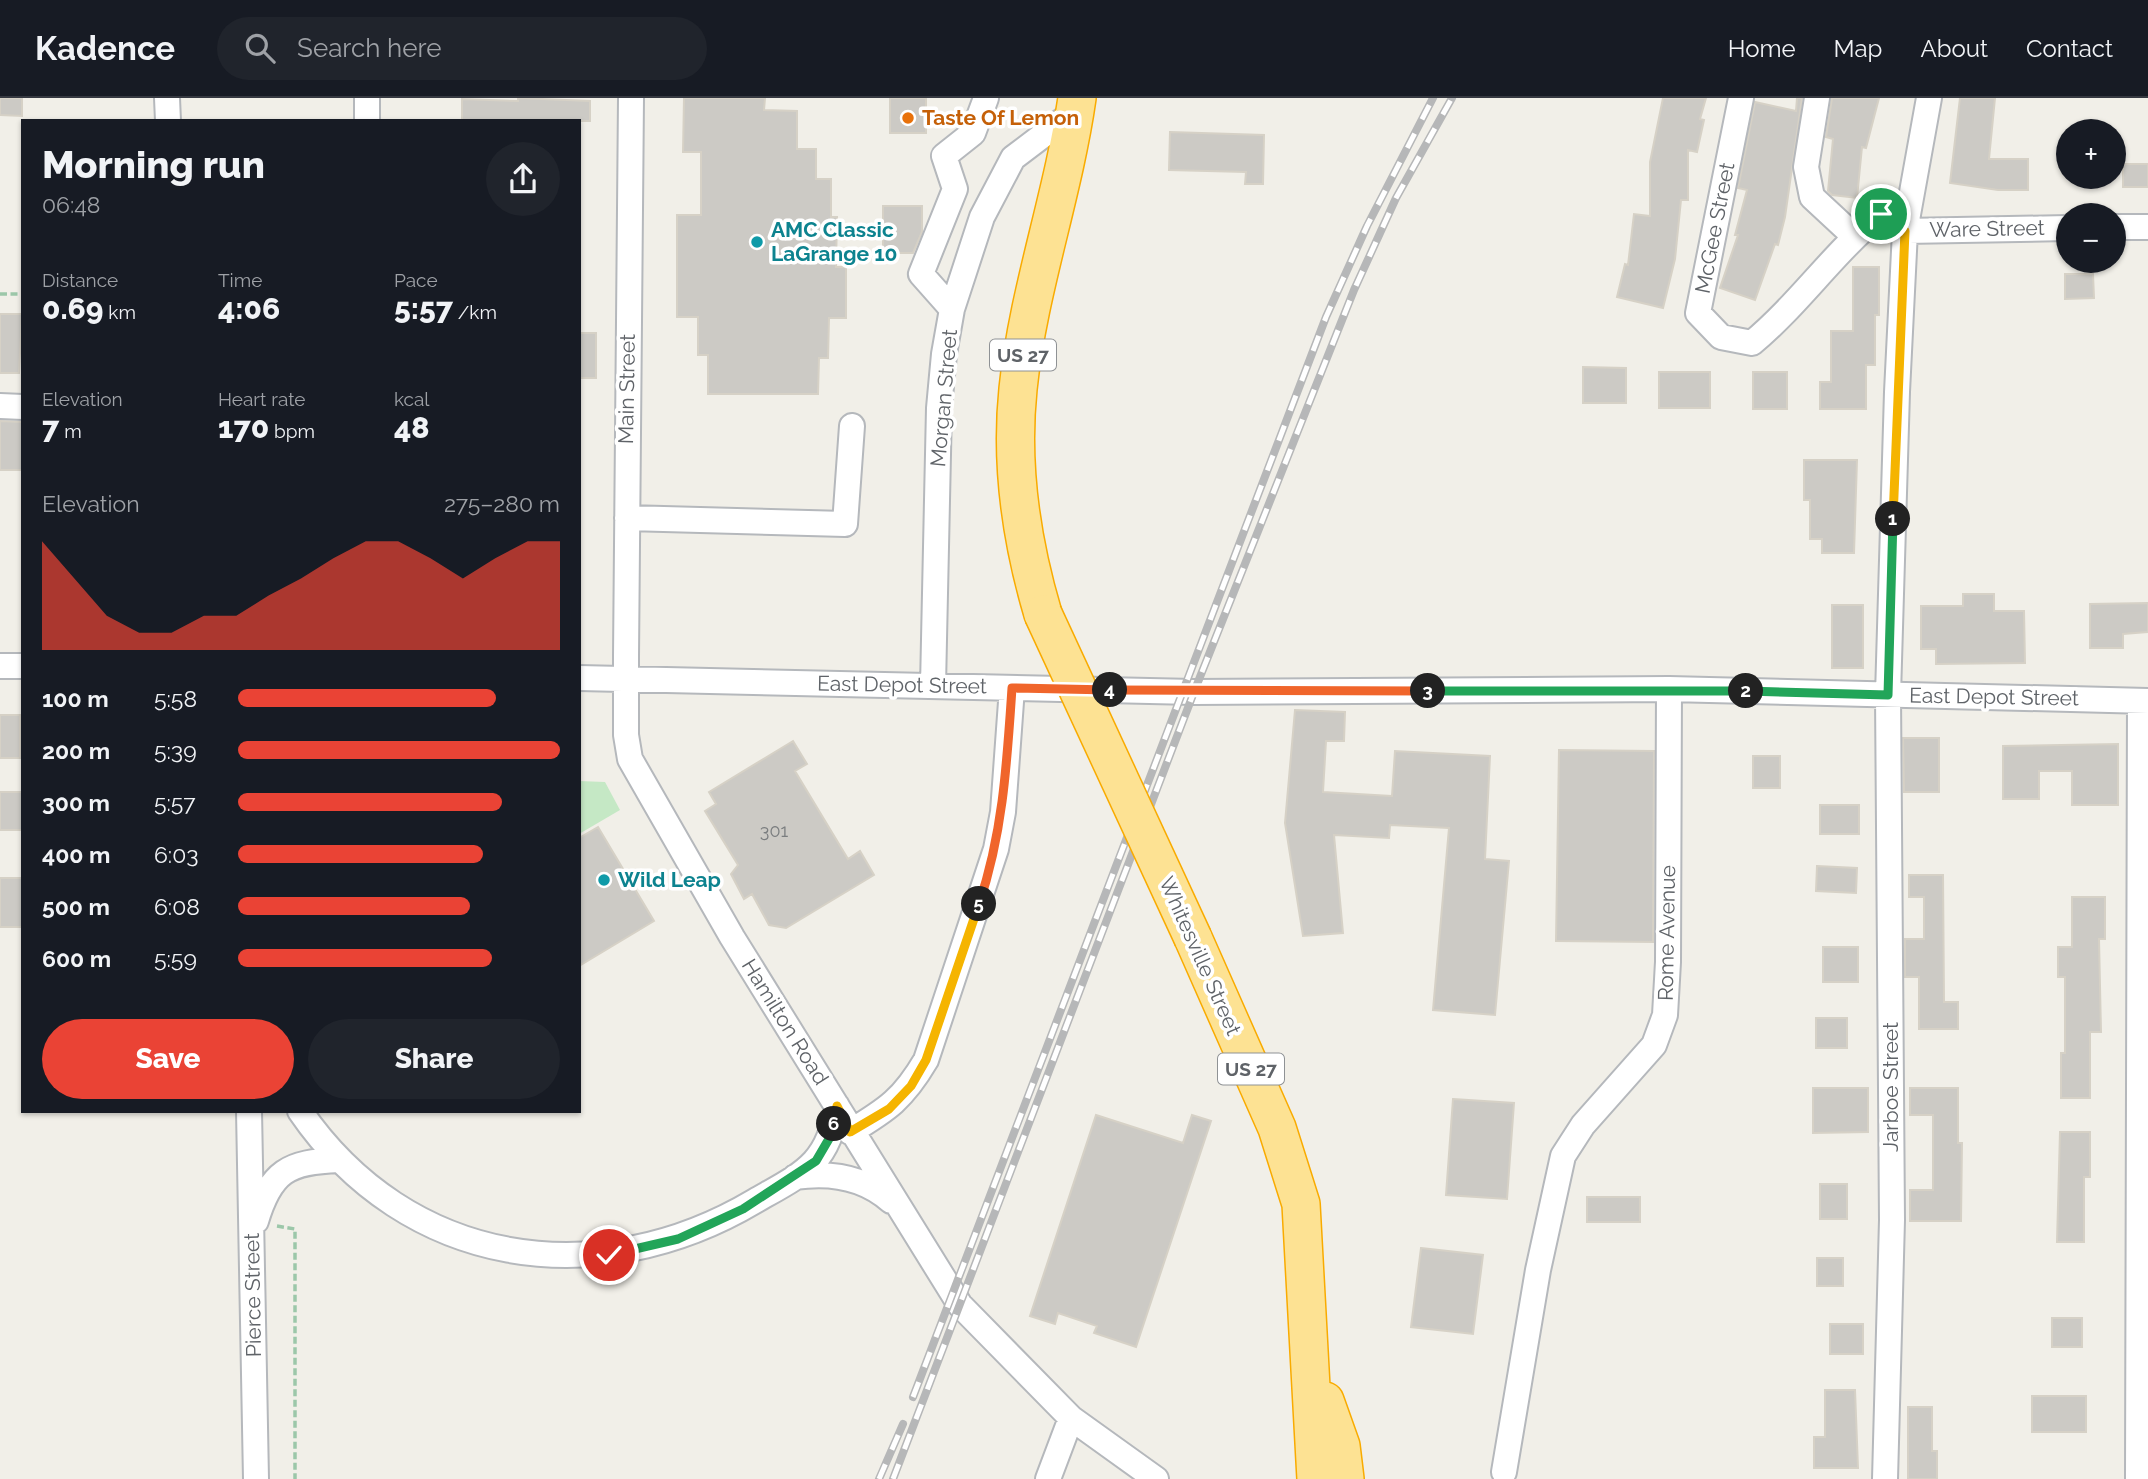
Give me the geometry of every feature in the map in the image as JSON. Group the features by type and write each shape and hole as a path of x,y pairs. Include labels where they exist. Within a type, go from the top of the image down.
{"highway":[{"name":"Morgan Street","path":"1043,614 1027,553 1018,502 1016,427 1024,351 1076,105"},
{"name":"Whitesville Street","path":"1043,614 1193,937 1277,1128 1301,1204 1311,1363 1341,1446 1323,1479"}],"street":[{"path":"167,98 168,119"},
{"path":"367,119 368,98"},
{"name":"Main Street","path":"626,679 631,98"},
{"path":"952,309 921,274 955,189 944,156 973,133 986,98"},
{"name":"McGee Street","path":"1741,98 1698,313 1721,337 1752,343 1785,316 1854,236 1881,214 1905,231"},
{"path":"1817,98 1806,167 1812,198 1854,236"},
{"name":"Jarboe Street","path":"1885,1479 1892,1220 1888,695 1905,231 1929,98"},
{"name":"Morgan Street","path":"933,686 939,408 952,309 982,217 1013,158 1076,105"},
{"path":"2126,227 2148,227"},
{"name":"Ware Street","path":"1905,231 2056,228"},
{"path":"0,406 21,407"},
{"path":"627,518 845,524 852,426"},
{"path":"0,666 21,666"},
{"name":"East Depot Street","path":"581,678 1194,692 1669,689 2144,701"},
{"name":"Hamilton Road","path":"626,679 626,736 630,759 732,937 837,1106 850,1132 960,1305 1071,1418 1156,1479"},
{"path":"850,1132 889,1109 911,1086 926,1060 996,849 1003,812 1012,688"},
{"name":"Rome Avenue","path":"1504,1472 1538,1270 1563,1156 1583,1125 1654,1045 1665,1015 1668,962 1669,689"},
{"path":"2138,1479 2143,1291 2144,701"},
{"path":"302,1113 339,1160 408,1213 478,1245 573,1258 639,1250 678,1239 743,1209 794,1177 824,1152 833,1132 837,1106"},
{"name":"Pierce Street","path":"249,1113 256,1479"},
{"path":"252,1236 266,1193 281,1173 301,1163 339,1160"},
{"path":"794,1177 840,1176 881,1192 898,1207"},
{"path":"1048,1479 1071,1418"}],"path":[{"path":"0,294 21,294"}],"green space":[{"path":"581,781 605,782 620,810 581,833"}],"building":[{"path":"0,98 22,98 22,116 0,115"},
{"path":"518,98 590,101 590,121 462,119 462,99 518,101"},
{"name":"AMC Classic LaGrange 10","path":"684,98 765,98 764,110 797,111 797,149 816,149 816,179 831,179 831,217 837,217 836,267 846,267 846,318 829,318 828,358 819,358 818,394 708,394 708,355 698,355 698,317 677,317 677,215 701,215 701,152 683,152"},
{"name":"Taste Of Lemon","path":"890,98 926,98 926,133 890,133"},
{"path":"1663,98 1706,98 1700,119 1704,120 1697,152 1688,150 1688,200 1681,200 1675,259 1663,308 1617,297 1625,264 1628,265 1634,214 1650,216 1650,162"},
{"path":"1797,98 1802,98 1785,217 1778,245 1775,244 1755,300 1720,288 1738,235 1735,235 1747,190 1738,188 1755,102 1796,111"},
{"path":"1832,98 1879,98 1866,148 1862,147 1857,198 1832,195 1828,191 1833,139 1826,137"},
{"path":"1960,98 1995,98 1989,159 2028,159 2028,190 1998,190 1950,183"},
{"path":"1170,132 1264,135 1263,184 1245,184 1246,172 1169,170"},
{"path":"2126,164 2148,164 2148,187 2126,187"},
{"path":"883,206 922,206 922,232 913,253 883,253"},
{"path":"1853,267 1879,267 1875,365 1866,365 1866,409 1820,409 1820,382 1831,382 1831,331 1853,331"},
{"path":"2065,274 2093,274 2094,298 2065,299"},
{"path":"0,314 21,314 19,373 0,373"},
{"path":"581,333 596,333 596,378 581,378"},
{"path":"1583,367 1626,368 1626,403 1583,403"},
{"path":"1659,372 1710,372 1710,408 1659,408"},
{"path":"1753,372 1787,372 1787,409 1753,409"},
{"path":"0,421 21,422 21,470 0,470"},
{"path":"1804,460 1857,460 1854,553 1822,553 1822,539 1810,539 1810,500 1804,500"},
{"path":"1963,594 1994,594 1994,611 2024,611 2025,663 1936,664 1936,649 1921,649 1921,606 1963,606"},
{"path":"2148,603 2148,632 2123,634 2123,648 2090,648 2090,604"},
{"path":"1832,605 1863,605 1863,668 1832,668"},
{"path":"1295,710 1345,712 1344,741 1326,741 1323,792 1392,796 1395,751 1490,756 1485,859 1509,861 1495,1015 1433,1010 1449,828 1390,825 1389,838 1334,835 1343,933 1303,936 1285,823"},
{"path":"0,715 20,715 20,758 0,758"},
{"path":"1903,738 1939,738 1939,792 1904,792"},
{"path":"793,741 807,764 795,771 848,859 860,851 874,875 786,928 769,925 752,894 744,899 731,874 738,865 705,811 716,804 709,792"},
{"path":"2118,744 2118,805 2072,805 2072,771 2039,771 2039,799 2003,799 2003,746"},
{"path":"1559,750 1654,751 1653,942 1556,941"},
{"path":"1753,756 1780,756 1780,788 1753,788"},
{"path":"0,792 21,792 21,830 0,830"},
{"path":"1820,805 1859,805 1859,834 1820,834"},
{"name":"Wild Leap","path":"598,827 654,921 581,965 581,837"},
{"path":"1817,866 1857,868 1856,893 1816,891"},
{"path":"1909,875 1943,875 1944,1002 1958,1002 1958,1029 1919,1029 1919,977 1905,977 1905,939 1924,939 1924,897 1909,897"},
{"path":"0,878 21,878 21,927 0,927"},
{"path":"2072,897 2105,897 2105,939 2099,939 2101,1032 2090,1032 2090,1098 2061,1098 2061,1053 2065,1053 2065,977 2058,977 2058,947 2072,947"},
{"path":"1823,947 1858,947 1858,982 1823,982"},
{"path":"1816,1018 1847,1018 1847,1048 1816,1048"},
{"path":"1813,1088 1868,1088 1868,1132 1813,1133"},
{"path":"1910,1088 1958,1088 1958,1143 1962,1143 1961,1221 1910,1221 1910,1190 1933,1190 1933,1115 1910,1115"},
{"path":"1453,1099 1514,1103 1507,1199 1446,1195"},
{"path":"1096,1115 1183,1143 1192,1115 1211,1121 1136,1347 1094,1333 1097,1326 1058,1313 1055,1324 1030,1316"},
{"path":"2060,1132 2090,1132 2090,1177 2084,1177 2084,1242 2057,1242"},
{"path":"1820,1184 1847,1184 1847,1219 1820,1219"},
{"path":"1587,1197 1640,1197 1640,1222 1587,1222"},
{"path":"1421,1248 1483,1255 1473,1334 1411,1327"},
{"path":"1817,1258 1843,1258 1843,1286 1817,1286"},
{"path":"2052,1318 2082,1318 2082,1347 2052,1347"},
{"path":"1830,1324 1863,1324 1863,1354 1830,1354"},
{"path":"1825,1390 1855,1390 1858,1468 1814,1468 1814,1437 1825,1437"},
{"path":"2032,1396 2086,1396 2086,1432 2032,1432"},
{"path":"1908,1407 1932,1407 1932,1451 1937,1451 1937,1479 1908,1479"}],"railway":[{"path":"913,1397 1326,317 1367,226 1433,98"},
{"path":"893,1479 1194,692 1354,290 1396,198 1452,98"},
{"path":"879,1479 903,1424"}],"place":[{"name":"Taste Of Lemon","path":"908,118"},
{"name":"AMC Classic LaGrange 10","path":"757,242"},
{"name":"Wild Leap","path":"604,880"}],"route":[{"path":"609,1255 678,1239 743,1209 816,1161 824,1152 833,1132 837,1106 850,1132 889,1109 911,1086 926,1060 996,849 1003,812 1012,688 1194,692 1669,689 1888,695 1905,231 1881,214"}]}
